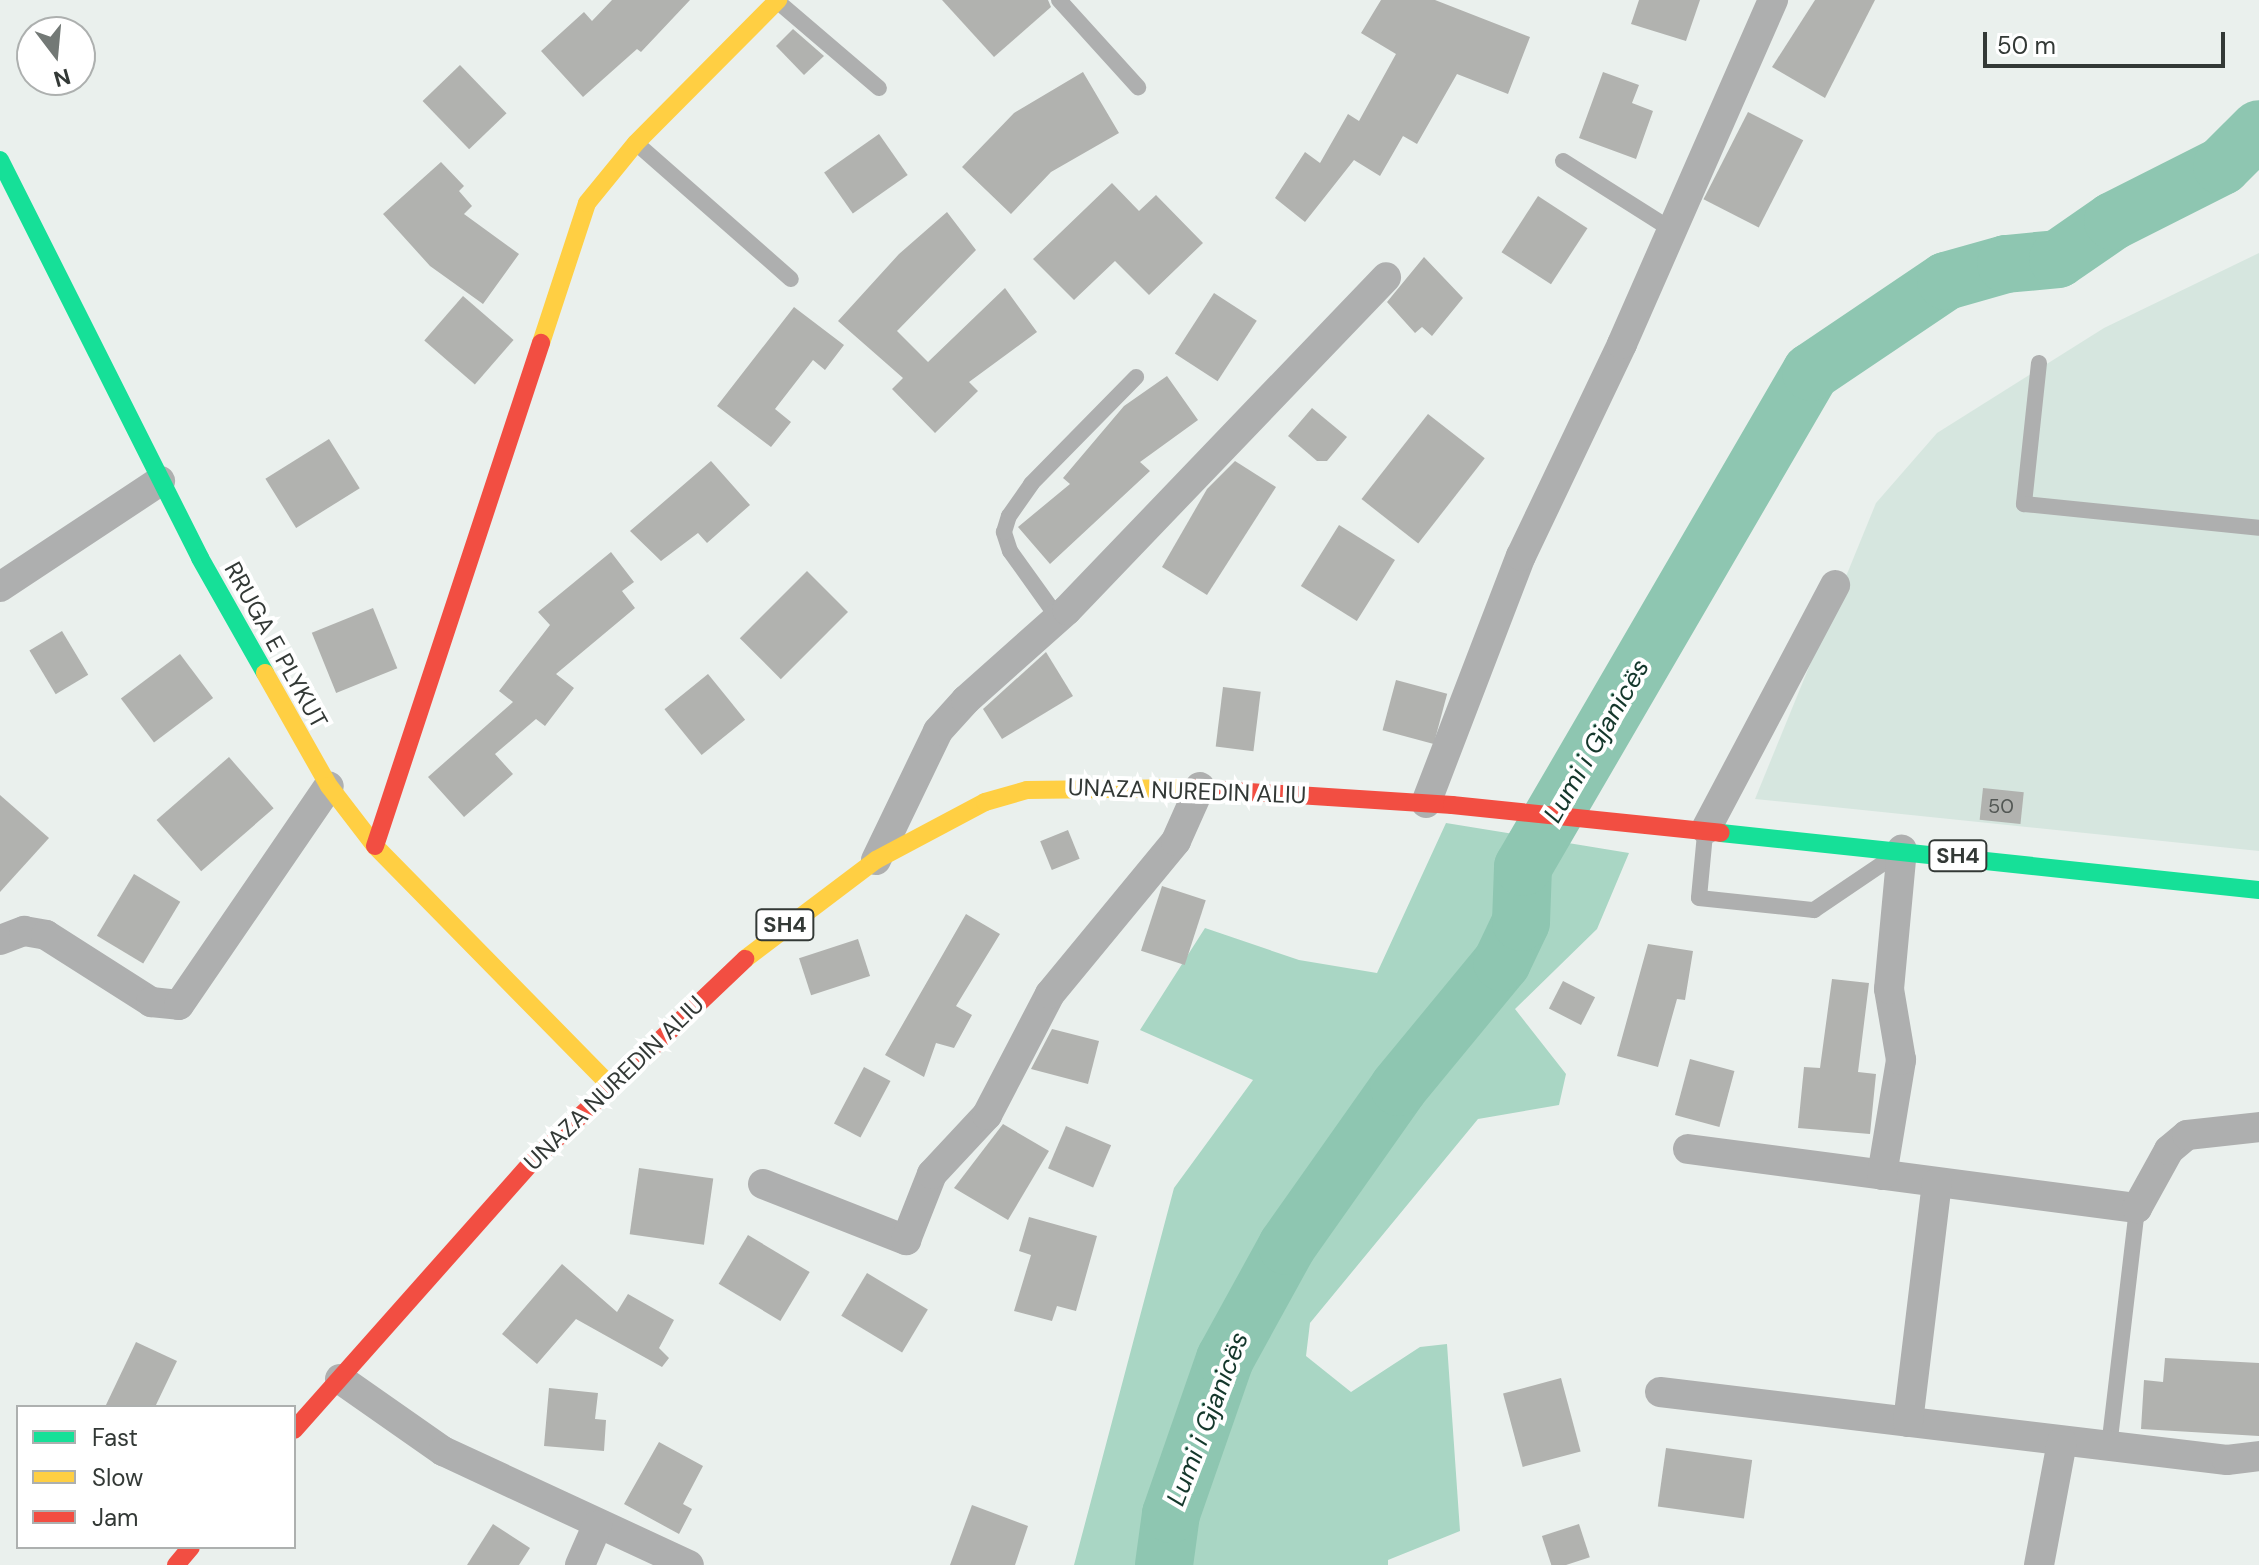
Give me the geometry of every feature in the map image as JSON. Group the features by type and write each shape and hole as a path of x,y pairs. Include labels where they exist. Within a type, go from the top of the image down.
{"main road":[{"path":"375,846 577,223 606,175 778,1"},
{"name":"RRUGA E PLYKUT","path":"0,160 160,481 329,786 375,846 609,1084"},
{"name":"UNAZA NUREDIN ALIU","path":"296,1428 609,1084 779,930 876,860 985,802 1027,790 1074,783 1200,787 1439,804 1657,823 2259,890"},
{"path":"176,1565 189,1549"}],"street":[{"path":"1439,804 1521,556 1672,230 1773,0"},
{"path":"876,860 938,731 1058,618 1386,277"},
{"path":"0,587 160,481"},
{"path":"1706,829 1835,585"},
{"path":"0,940 36,932 151,1002 179,1005 329,786"},
{"path":"763,1184 906,1240 932,1174 987,1115 1050,994 1176,841 1200,787"},
{"path":"1882,1175 1901,1060 1889,989 1902,850"},
{"path":"1688,1149 2137,1208 2169,1150 2187,1135 2259,1127"},
{"path":"1908,1422 1937,1183"},
{"path":"340,1379 443,1451 597,1526 689,1565"},
{"path":"1660,1392 2227,1460 2259,1456"},
{"path":"2039,1565 2062,1442"},
{"path":"580,1565 597,1526"}],"lane":[{"path":"1059,0 1138,87"},
{"path":"778,1 879,88"},
{"path":"636,143 791,279"},
{"path":"1563,161 1672,230"},
{"path":"2039,363 2024,504 2259,528"},
{"path":"1058,618 1010,551 1004,532 1009,516 1031,484 1136,377"},
{"path":"1706,829 1699,898 1814,910 1902,850"},
{"path":"2109,1447 2137,1208"}],"shaded area":[{"path":"2259,253 2259,851 1755,799 1876,503 1937,433 2104,328"}],"green space":[{"path":"1446,823 1629,853 1597,929 1515,1009 1566,1074 1559,1105 1478,1119 1310,1323 1306,1356 1351,1392 1420,1347 1447,1344 1460,1531 1388,1560 1388,1565 1074,1565 1174,1188 1253,1080 1140,1030 1205,928 1299,960 1377,973"}],"building":[{"path":"612,0 690,0 641,52 637,49 583,97 541,51 584,12 592,21"},
{"path":"942,0 1048,0 1051,7 994,57"},
{"path":"1381,0 1435,0 1530,37 1508,94 1457,74 1417,144 1403,136 1380,176 1354,160 1305,222 1275,198 1305,152 1320,163 1348,114 1359,121 1396,54 1361,33"},
{"path":"1639,0 1700,0 1686,41 1631,24"},
{"path":"1815,0 1875,0 1825,98 1772,67"},
{"path":"793,29 824,56 804,75 776,46"},
{"path":"460,65 507,113 469,149 423,101"},
{"path":"1083,72 1119,133 1051,172 1011,214 962,167 1014,113"},
{"path":"1603,72 1639,85 1632,103 1653,111 1636,159 1579,138"},
{"path":"1748,112 1803,140 1759,227 1704,199"},
{"path":"879,134 908,175 853,213 824,172"},
{"path":"441,162 464,186 459,191 472,206 464,214 519,254 483,304 430,266 383,214"},
{"path":"1112,183 1139,211 1156,195 1203,243 1149,295 1115,261 1074,300 1033,259"},
{"path":"1538,196 1587,228 1551,284 1502,252"},
{"path":"947,212 976,250 897,331 928,362 1005,288 1037,332 969,382 978,391 935,433 892,389 903,378 838,321 899,254"},
{"path":"1424,257 1463,298 1432,336 1422,327 1415,333 1387,302"},
{"path":"1214,293 1257,321 1218,381 1175,353"},
{"path":"463,296 514,340 475,384 424,341"},
{"path":"794,307 844,345 825,370 813,360 775,409 791,422 771,447 717,406"},
{"path":"1167,376 1198,420 1140,462 1150,471 1050,564 1018,527 1070,484 1063,478 1124,406"},
{"path":"1312,408 1347,437 1327,461 1317,461 1288,436"},
{"path":"1428,414 1485,458 1418,543 1362,499"},
{"path":"329,439 360,488 296,528 265,479"},
{"path":"711,461 750,505 707,543 698,533 661,561 630,531"},
{"path":"1235,461 1276,487 1207,595 1162,567 1207,489"},
{"path":"1339,525 1395,560 1357,621 1301,586"},
{"path":"611,552 634,582 622,591 635,608 556,674 574,688 545,726 536,719 495,754 513,774 464,817 428,777 513,702 499,691 550,625 538,612"},
{"path":"807,571 848,612 781,679 740,638"},
{"path":"373,608 397,668 336,693 312,633"},
{"path":"62,631 88,675 56,694 29,651"},
{"path":"1046,652 1073,696 1002,739 983,709"},
{"path":"180,654 213,698 154,742 121,699"},
{"path":"708,674 745,720 702,755 664,709"},
{"path":"1396,680 1447,694 1434,744 1383,730"},
{"path":"1223,687 1261,692 1253,751 1216,747"},
{"path":"229,757 274,808 201,871 157,820"},
{"path":"1983,788 2024,792 2020,824 1980,820"},
{"path":"0,795 49,838 0,892"},
{"path":"1068,830 1080,859 1052,870 1040,841"},
{"path":"134,874 180,902 143,964 97,936"},
{"path":"1162,886 1206,900 1185,965 1141,951"},
{"path":"966,914 1000,934 956,1006 972,1015 954,1048 936,1043 924,1077 885,1055"},
{"path":"858,939 870,976 811,995 799,958"},
{"path":"1648,944 1693,951 1685,1000 1677,999 1658,1067 1617,1056"},
{"path":"1832,979 1869,983 1858,1072 1876,1074 1870,1134 1798,1128 1804,1067 1820,1068"},
{"path":"1563,981 1595,997 1581,1025 1549,1009"},
{"path":"1052,1029 1099,1041 1088,1084 1031,1069"},
{"path":"1690,1059 1734,1071 1719,1127 1675,1115"},
{"path":"864,1067 890,1081 860,1138 834,1124"},
{"path":"1003,1124 1049,1151 1008,1220 954,1188"},
{"path":"1066,1126 1111,1145 1093,1187 1048,1168"},
{"path":"639,1168 713,1178 704,1245 630,1234"},
{"path":"1029,1217 1097,1236 1076,1311 1057,1306 1052,1321 1014,1311 1031,1255 1019,1251"},
{"path":"748,1235 810,1272 780,1321 719,1284"},
{"path":"562,1264 617,1312 628,1294 674,1320 659,1348 669,1358 662,1367 576,1319 537,1364 502,1334"},
{"path":"867,1273 928,1310 902,1352 841,1316"},
{"path":"136,1342 177,1361 156,1405 106,1405"},
{"path":"2165,1358 2259,1363 2259,1436 2141,1429 2144,1380 2163,1382"},
{"path":"1561,1378 1581,1451 1523,1467 1503,1394"},
{"path":"549,1388 598,1393 595,1419 606,1420 604,1451 544,1446"},
{"path":"659,1442 703,1466 683,1504 692,1509 679,1534 624,1504"},
{"path":"1666,1448 1752,1460 1744,1519 1658,1506"},
{"path":"972,1505 1028,1526 1015,1565 950,1565"},
{"path":"493,1524 530,1548 519,1565 467,1565"},
{"path":"1579,1524 1590,1557 1566,1565 1551,1565 1542,1536"}],"waterway":[{"name":"Lumi i Gjanicës","path":"1164,1565 1171,1514 1225,1359 1287,1246 1399,1087 1502,962 1521,922 1523,867 1811,372 1946,281 2006,264 2058,259 2113,221 2222,166 2259,129"}],"traffic: fast":[{"path":"0,160 200,558 265,673"},
{"path":"1721,833 2259,890"}],"traffic: slow":[{"path":"541,343 587,203 636,143 778,0"},
{"path":"265,673 329,786 375,846 609,1084"},
{"path":"745,959 876,860 985,802 1027,790 1188,788"}],"traffic: jam":[{"path":"375,846 541,343"},
{"path":"1188,788 1452,805 1721,833"},
{"path":"296,1428 531,1163 745,959"},
{"path":"176,1565 189,1549"}]}
